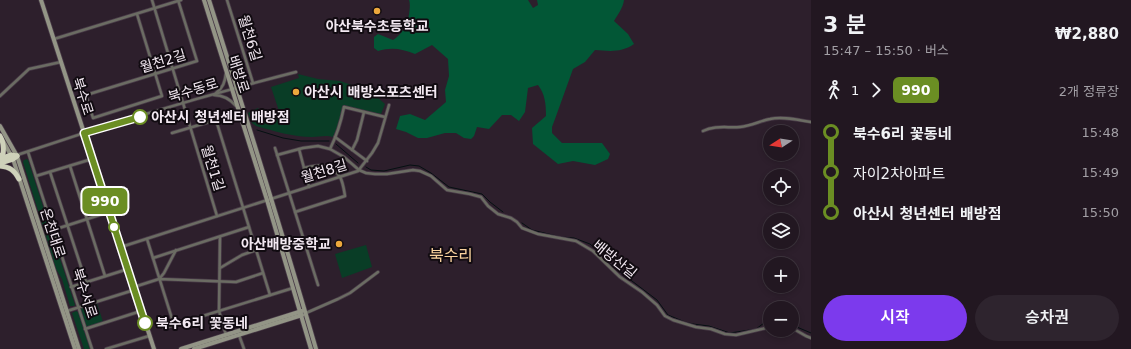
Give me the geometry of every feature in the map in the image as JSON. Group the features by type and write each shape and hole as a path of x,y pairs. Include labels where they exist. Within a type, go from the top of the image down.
{"highway":[{"path":"0,136 4,149 3,154 0,156"},
{"path":"0,159 14,157"},
{"path":"0,165 14,157"},
{"path":"0,165 11,168 16,172 19,179"}],"street":[{"name":"북수로","path":"41,0 154,349"},
{"name":"월천1길","path":"152,0 217,216"},
{"path":"54,39 179,0"},
{"name":"월천2길","path":"73,99 197,61 179,0"},
{"name":"배방로","path":"204,0 226,67 235,88 239,109 269,199 279,242 293,288 316,349"},
{"name":"배방로","path":"209,0 303,313 311,349"},
{"name":"월천6길","path":"227,0 253,83"},
{"path":"86,95 94,118 162,96 137,14"},
{"name":"북수로","path":"0,96 29,69 61,62"},
{"path":"212,95 222,86 226,75 226,67"},
{"name":"북수동로","path":"14,157 84,133 183,103 296,72"},
{"path":"212,95 218,95 230,100 239,109"},
{"name":"월천8길","path":"269,199 340,178 359,170 367,161 378,143 389,105"},
{"path":"330,149 341,122 344,107 385,117"},
{"path":"352,150 357,140 364,112"},
{"path":"703,131 712,127 748,126 771,118 811,122"},
{"path":"172,132 216,120 270,295"},
{"name":"온천대로","path":"0,126 14,157 79,349"},
{"name":"온천대로","path":"0,136 14,157 19,179 75,349"},
{"path":"335,138 367,161"},
{"path":"277,155 318,146 330,149 344,157 359,170"},
{"path":"275,148 318,285"},
{"path":"299,149 309,187"},
{"name":"북수서로","path":"28,152 92,349"},
{"path":"36,176 92,159"},
{"path":"295,212 345,196 340,178 327,167 315,165 304,168"},
{"path":"70,166 105,276"},
{"name":"배방산길","path":"359,170 375,174 387,174 413,170 420,171 431,176 447,190 481,197 488,206 498,214 511,218 522,228 538,234 576,242 593,251 620,277 642,292 657,305 665,316 673,320 725,334 736,335 763,329"},
{"path":"50,172 86,282"},
{"path":"121,247 269,199"},
{"path":"53,230 109,212"},
{"path":"153,258 249,227"},
{"path":"220,237 219,311 226,335"},
{"path":"147,239 174,325"},
{"path":"220,268 242,255 279,242"},
{"path":"67,311 134,289 160,278 164,274 176,250"},
{"path":"71,287 128,268"},
{"path":"194,349 303,313 338,299 350,293 378,272"},
{"path":"160,278 236,282 263,273"},
{"path":"164,328 293,288"},
{"path":"85,330 141,311"},
{"path":"181,349 303,313"},
{"path":"799,332 811,338"},
{"path":"239,335 244,349"},
{"path":"106,349 149,336"}],"green space":[{"path":"409,0 528,0 533,8 538,5 537,0 624,0 614,21 628,34 634,44 620,50 595,50 585,62 573,69 552,127 552,133 562,143 602,143 610,154 608,159 595,165 573,161 558,164 533,144 532,128 546,116 545,99 538,85 528,88 525,112 519,121 511,115 502,115 489,129 477,127 474,136 471,139 464,138 456,133 445,133 427,138 418,138 396,129 400,116 410,114 425,120 446,102 445,90 449,76 448,59 432,45 415,54 397,49 378,51 374,48 374,37 378,34 393,40 403,30 406,25 410,8"},
{"path":"298,74 318,79 340,81 358,87 377,97 385,104 381,114 343,106 340,121 333,137 305,137 291,135 256,126 252,123 248,113 258,108 263,116 279,111 271,87 299,78"},
{"path":"27,159 75,305 74,306 70,306 62,279 56,269 23,162"},
{"path":"366,245 372,267 342,278 335,254"},
{"path":"97,303 103,322 85,327 80,310 81,308"},
{"path":"76,311 78,312 90,349 84,349 72,313"}],"waterway":[{"path":"257,130 283,138 301,141 329,141"},
{"path":"336,144 358,163"},
{"path":"366,167 371,170 384,171 410,165 419,166 449,187 482,194 503,212"},
{"path":"522,223 532,230 561,237 574,238 590,244 607,262 657,300 668,315 685,322 709,326 730,333 756,329 763,324"},
{"path":"799,328 811,333"}],"bus line":[{"name":"990","path":"140,117 84,133 145,323"}],"place":[{"name":"아산북수초등학교","path":"377,11"},
{"name":"아산시 배방스포츠센터","path":"296,92"},
{"name":"아산시 청년센터 배방점","path":"140,117"},
{"name":"아산배방중학교","path":"339,244"},
{"name":"북수6리 꽃동네","path":"145,323"}],"district":[{"name":"북수리","path":"451,255"}]}
